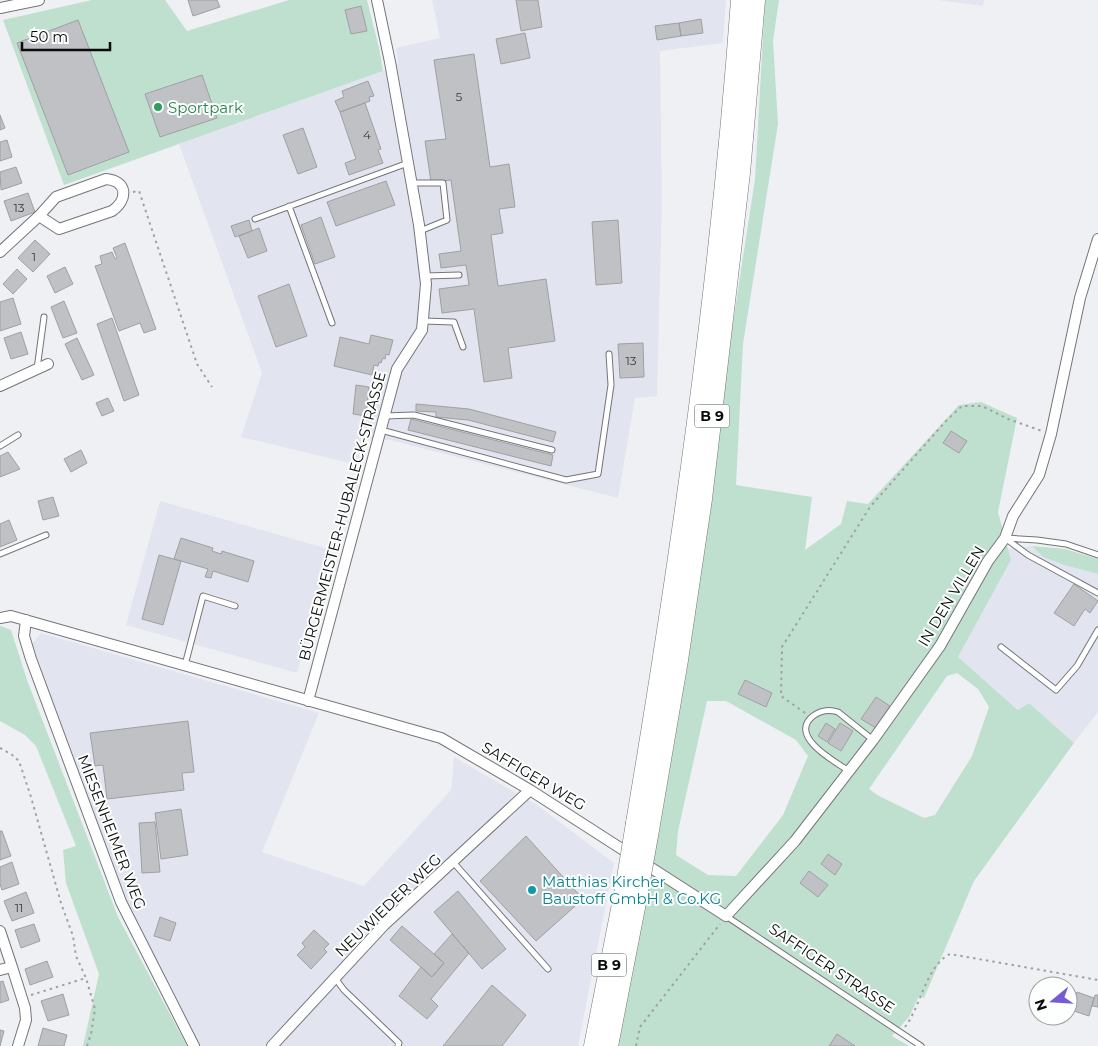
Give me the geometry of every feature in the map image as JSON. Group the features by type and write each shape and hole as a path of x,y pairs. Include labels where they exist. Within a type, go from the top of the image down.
{"highway":[{"name":"B 9","path":"643,827 663,660 688,494 725,173 740,0"},
{"name":"B 9","path":"609,1046 632,888 643,827 679,660 702,499 741,173 756,0"},
{"name":"B 9","path":"593,1046 632,888"}],"street":[{"path":"0,8 39,0"},
{"name":"BÜRGERMEISTER-HUBALECK-STRASSE","path":"308,701 397,369 422,330 423,321 426,276 420,231 377,0"},
{"path":"1,247 39,216 56,197 106,179 114,179 120,184 124,192 119,207 112,211 59,229 39,216"},
{"name":"IN DEN VILLEN","path":"726,916 795,841 873,740 940,646 988,561 1005,538 1013,516 1039,475 1051,434 1080,298 1098,239"},
{"path":"0,386 48,364"},
{"path":"0,618 11,616 26,620 308,701"},
{"name":"MIESENHEIMER WEG","path":"26,620 24,636 31,659 121,902 194,1046"},
{"name":"SAFFIGER WEG","path":"308,701 442,738 530,790 726,916"},
{"name":"NEUWIEDER WEG","path":"272,1046 384,925 530,790"},
{"path":"0,930 25,1008 26,1020 18,1046"},
{"path":"0,970 12,967"}],"lane":[{"path":"255,219 408,163"},
{"path":"411,183 443,184 448,220 420,231"},
{"path":"289,206 332,322"},
{"path":"426,276 459,275"},
{"path":"37,369 44,316"},
{"path":"423,321 454,322 463,347"},
{"path":"380,430 566,480 598,474 611,385 609,354"},
{"path":"384,416 414,415 552,450"},
{"path":"0,446 18,435"},
{"path":"0,554 46,535"},
{"path":"1005,538 1066,544 1098,555"},
{"path":"1005,538 1028,555 1098,593"},
{"path":"184,666 203,596 235,606"},
{"path":"1001,647 1056,690 1077,666 1098,630"},
{"path":"848,771 809,740 805,726 811,717 825,710 838,712 873,740"},
{"path":"453,862 548,969"},
{"name":"SAFFIGER STRASSE","path":"726,916 921,1046"},
{"path":"335,978 344,990 399,1043 398,1046"}],"path":[{"path":"124,192 139,191 197,364 212,387"},
{"path":"811,717 781,696 782,646 870,507 946,421 962,406 982,406 1008,419 1051,434"},
{"path":"0,748 19,761 73,936 76,956 86,978 95,1009 87,1046"},
{"path":"636,1046 640,1027 726,916"},
{"path":"901,1032 911,1019 936,966 943,958 950,954 1098,980"},
{"path":"22,998 86,978"}],"shaded area":[{"path":"432,0 726,0 723,43 660,51 662,203 657,396 635,398 618,498 390,440 362,439 358,465 241,437 262,373 179,144 383,71 398,63 396,48 440,38"},
{"path":"938,0 984,0 983,6"},
{"path":"160,501 332,550 297,673 126,625"},
{"path":"1032,546 1043,557 1098,574 1098,712 1074,743 1029,703 1019,710 958,657 1011,560 1008,549"},
{"path":"41,633 319,713 262,852 364,886 451,790 454,757 537,805 614,863 578,1046 197,1046 124,905 31,645"}],"green space":[{"name":"Sportpark","path":"92,0 165,0 187,31 289,0 367,0 383,71 64,185 3,20"},
{"path":"765,0 779,0 773,41 778,124 743,344 736,485 812,497 805,550 841,524 847,501 868,504 959,405 981,402 1017,418 998,512 1011,560 958,657 1018,710 1029,703 1074,743 974,881 924,998 919,996 909,1017 892,1036 909,1046 616,1046 709,479 755,179","holes":["957,673 978,689 989,707 972,756 935,815 924,818 879,796 869,789 947,676","876,697 890,706 876,728 862,719","707,701 726,701 796,740 808,756 783,815 736,876 708,875 676,855 678,831","840,723 853,731 840,751 828,743","828,854 842,864 835,874 821,865","809,871 827,885 818,897 800,883"]},
{"path":"1032,546 1065,549 1098,559 1098,574 1043,557"},
{"path":"0,626 11,630 27,680 118,917 187,1046 83,1046 99,974 66,883 63,850 76,846 36,746 25,735 0,721"}],"building":[{"path":"188,0 217,0 220,7 193,16"},
{"path":"516,0 538,0 542,27 521,31"},
{"path":"361,6 367,31 351,34 345,10"},
{"path":"701,19 703,33 681,36 679,23"},
{"path":"78,20 129,152 68,175 17,43"},
{"path":"679,23 681,36 657,40 655,26"},
{"path":"525,33 530,58 501,64 496,39"},
{"path":"474,54 490,167 509,164 515,207 499,209 503,233 491,235 498,286 546,279 555,341 508,348 512,378 484,382 474,309 442,313 439,289 469,285 466,265 441,268 439,254 461,251 451,180 431,182 425,141 446,139 434,60"},
{"path":"202,75 217,118 160,137 145,94"},
{"path":"368,81 374,96 369,97 370,101 340,112 335,101 344,97 342,91"},
{"path":"365,103 381,149 378,150 383,163 349,175 345,163 356,159 340,112"},
{"path":"0,115 5,128 0,130"},
{"path":"303,128 317,167 298,174 283,135"},
{"path":"7,140 12,157 0,161 0,142"},
{"path":"16,167 22,183 1,190 0,172"},
{"path":"386,181 395,205 336,226 327,202"},
{"path":"28,193 35,212 11,221 4,201"},
{"path":"321,217 335,257 315,264 301,225"},
{"path":"249,220 252,231 235,237 231,226"},
{"path":"618,220 622,283 596,285 592,222"},
{"path":"259,228 267,251 248,258 239,236"},
{"path":"35,240 50,254 33,272 18,258"},
{"path":"125,243 156,329 144,333 140,323 119,331 95,266 102,264 100,256 112,252 115,259 117,258 113,248"},
{"path":"65,267 73,284 55,293 47,276"},
{"path":"17,269 27,279 13,294 3,284"},
{"path":"289,284 307,336 276,347 258,296"},
{"path":"13,298 21,324 0,331 0,302"},
{"path":"64,301 77,333 63,338 51,307"},
{"path":"112,318 139,395 124,401 97,324"},
{"path":"21,332 28,354 11,359 4,338"},
{"path":"371,335 393,340 389,355 386,354 385,359 383,358 381,363 379,362 378,366 374,365 372,375 334,366 340,337 369,344"},
{"path":"77,338 94,375 82,380 65,344"},
{"path":"643,343 644,377 620,378 618,344"},
{"path":"356,385 369,387 366,416 353,414"},
{"path":"108,398 114,411 102,416 96,403"},
{"path":"416,404 469,409 556,432 553,442 468,420 436,417 436,412 416,411"},
{"path":"411,419 553,455 551,466 408,430"},
{"path":"951,431 967,441 959,453 943,443"},
{"path":"81,450 87,463 71,472 64,459"},
{"path":"8,452 20,469 0,477 0,456"},
{"path":"53,497 59,516 43,520 38,501"},
{"path":"9,520 17,540 0,547 0,524"},
{"path":"181,538 213,548 212,551 221,554 222,551 254,561 248,582 213,571 211,578 205,577 208,569 174,559"},
{"path":"159,555 181,561 163,625 142,619"},
{"path":"1074,584 1098,601 1090,613 1085,609 1074,626 1054,613"},
{"path":"745,680 772,693 766,707 738,694"},
{"path":"876,697 890,706 876,728 861,719"},
{"path":"188,721 194,772 182,773 184,790 107,799 103,765 95,766 90,733"},
{"path":"826,723 835,729 827,742 818,736"},
{"path":"840,723 853,731 841,751 828,743"},
{"path":"181,809 188,855 161,859 155,813"},
{"path":"155,822 160,872 142,873 139,823"},
{"path":"0,831 2,831 11,856 0,860"},
{"name":"Matthias Kircher Baustoff GmbH & Co.KG","path":"526,836 583,899 536,941 480,881"},
{"path":"828,854 842,864 835,875 821,864"},
{"path":"12,862 19,884 2,890 0,867"},
{"path":"809,871 828,885 818,897 800,883"},
{"path":"458,891 506,949 482,969 434,912"},
{"path":"26,892 34,913 12,921 4,901"},
{"path":"160,917 176,923 170,941 154,936"},
{"path":"34,924 40,941 21,948 15,930"},
{"path":"402,926 444,963 432,977 390,940"},
{"path":"314,930 329,944 324,949 327,952 311,969 297,955 305,947 302,943"},
{"path":"452,934 469,953 431,999 438,1006 427,1019 399,996 421,967 432,977 444,963 434,954"},
{"path":"47,961 53,977 30,985 25,969"},
{"path":"3,981 9,1000 0,1003 0,982"},
{"path":"492,985 526,1015 502,1046 443,1046"},
{"path":"1078,992 1094,998 1089,1016 1078,1012"},
{"path":"63,994 69,1015 48,1021 41,1001"},
{"path":"1095,995 1098,995 1098,1007 1092,1006"},
{"path":"43,1028 67,1035 64,1046 38,1046"},
{"path":"0,1030 4,1031 0,1046"},
{"path":"837,1034 855,1046 829,1046"}],"place":[{"name":"Sportpark","path":"158,107"},
{"name":"Matthias Kircher Baustoff GmbH & Co.KG","path":"532,890"}]}
